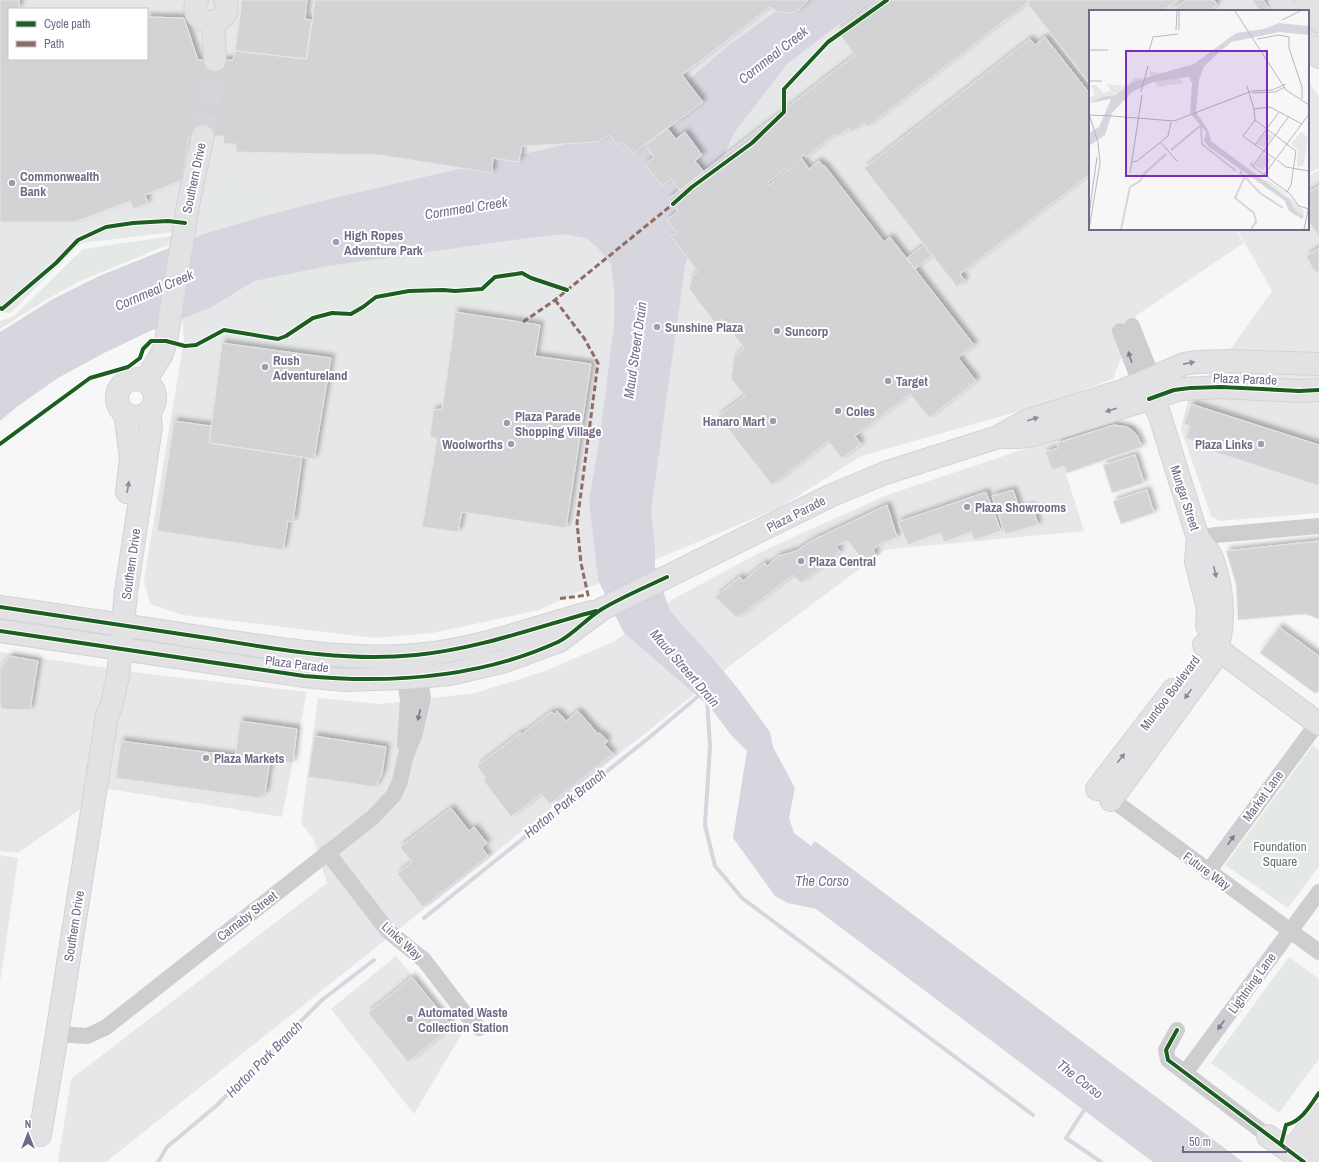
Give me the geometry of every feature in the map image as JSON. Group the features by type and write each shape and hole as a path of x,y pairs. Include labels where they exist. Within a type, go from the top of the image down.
{"main road":[{"path":"197,0 195,9 197,14 203,20 213,22 222,18 226,9 225,0"},
{"path":"1280,0 1286,10"},
{"path":"1306,0 1319,21"},
{"path":"213,22 215,60"},
{"path":"1309,42 1319,57"},
{"name":"Southern Drive","path":"145,382 162,354 167,334 183,236 202,136"},
{"name":"Plaza Parade","path":"1151,393 1178,366 1196,362 1229,360 1319,364"},
{"path":"139,379 145,382 153,390 155,395 153,406 149,411 140,416 130,416 121,409 118,403 119,391 127,382 139,379"},
{"name":"Plaza Parade","path":"0,608 340,657 410,656 447,651 504,638 602,609 830,496 863,482 885,473 998,437 1026,420 1122,391 1151,393 1221,386 1300,391 1319,390"},
{"name":"Mungar Street","path":"1151,393 1198,538"},
{"name":"Southern Drive","path":"115,624 126,592 152,427 149,411"},
{"name":"Southern Drive","path":"40,1135 107,716 104,702 113,649 131,467 130,445 125,413"},
{"name":"Mundoo Boulevard","path":"1104,794 1190,669 1210,647 1208,610 1196,562 1198,538"},
{"name":"Plaza Parade","path":"0,631 113,649 304,676 345,680 411,678 450,674 505,661 534,651 559,641 602,609"},
{"path":"1210,647 1227,656 1319,722"},
{"path":"1300,1159 1319,1115"},
{"path":"1268,1136 1300,1159"},
{"path":"1300,1159 1319,1143"}],"street":[{"name":"Mungar Street","path":"1126,329 1151,393"},
{"name":"Mungar Street","path":"1198,538 1211,535 1319,526"},
{"name":"Carnaby Street","path":"57,1034 87,1036 105,1028 372,818 394,795 400,781 405,758 415,733 423,697 411,678 410,656"},
{"name":"Market Lane","path":"1208,872 1319,722"},
{"name":"Future Way","path":"1104,794 1208,872 1319,952"},
{"name":"Links Way","path":"327,852 388,931 424,960 463,1011 479,1028"},
{"name":"Lightning Lane","path":"1185,1073 1319,892"},
{"path":"1177,1030 1166,1050 1168,1060 1268,1136"}],"shaded area":[{"name":"Sunshine Plaza","path":"0,0 1254,0 1260,10 1089,10 1089,230 1236,230 1244,243 1137,315 1113,379 1048,403 861,456 779,508 592,586 539,610 433,633 375,638 183,615 150,604 144,579 184,340 174,232 81,243 10,313 0,312"},
{"path":"1309,82 1319,97 1319,168 1309,173"},
{"path":"1319,170 1319,513 1219,521 1211,516 1181,429 1188,400 1229,351 1272,291 1238,230 1309,230 1309,175"},
{"path":"1112,420 1135,427 1143,447 1066,474 1084,531 885,550 731,665 106,1162 58,1162 71,1079 327,883 314,840 301,823 318,698 380,704 475,693 545,671 615,641 673,599 763,551 887,495"},
{"path":"0,652 149,674 307,692 282,817 109,789 18,853 0,851"},
{"path":"0,855 18,858 0,983"},
{"path":"396,956 461,1035 414,1114 331,1009"}],"green space":[{"name":"High Ropes Adventure Park","path":"231,186 242,196 254,198 254,202 518,261 526,272 541,278 543,294 532,303 517,298 313,325 300,334 286,328 230,222 213,207 215,193"},
{"path":"172,236 170,244 78,282 44,301 0,329 0,321 14,316 83,249"},
{"name":"Foundation Square","path":"1313,745 1319,750 1319,866 1288,908 1225,865"},
{"path":"1289,957 1319,979 1319,1059 1279,1113 1211,1063"}],"water":[{"path":"791,0 871,0 787,64 734,133 716,173 697,222 685,266 651,511 655,547 655,567 670,611 739,690 770,732 773,747 795,788 789,818 794,833 811,846 815,841 1243,1162 1153,1162 816,909 788,903 775,896 733,838 747,751 731,735 710,707 624,633 598,580 589,500 599,444 614,325 614,290 611,264 598,248 586,238 563,234 528,238 328,266 254,281 210,308 148,332 104,353 58,378 18,406 0,421 0,332 53,299 99,276 204,234 268,215 338,197 563,145 641,117 672,94 729,45"}],"building":[{"path":"0,0 19,0 19,8 8,8 8,60 148,60 148,17 184,18 198,60 233,60 235,51 307,59 315,0 808,0 795,12 778,12 770,7 682,75 703,102 633,154 623,142 618,145 609,135 598,142 522,146 519,162 493,158 492,173 380,155 236,152 236,144 223,144 224,136 189,137 182,180 145,195 148,203 133,209 130,201 75,222 0,222"},
{"path":"242,0 307,0 305,19 311,20 306,59 235,51"},
{"name":"Sunshine Plaza","path":"877,0 1031,0 867,127 864,123 852,132 849,128 837,137 835,134 806,157 804,155 768,183 769,185 802,159 809,169 819,161 823,166 824,165 884,242 890,237 974,345 958,358 976,381 929,418 910,394 855,436 861,444 842,459 828,441 772,485 718,416 745,396 731,379 734,357 744,348 721,319 716,324 689,289 692,276 698,272 671,236 676,233 667,220 678,211 668,199 855,55 837,31"},
{"path":"1031,0 1178,0 1163,10 1089,10 1089,83 1027,3"},
{"path":"1186,0 1214,0 1217,5 1211,10 1172,10"},
{"path":"1252,0 1263,0 1269,10 1259,10"},
{"path":"1045,37 1089,93 1089,175 960,274 965,281 957,287 864,168 1030,39 1035,45"},
{"path":"667,128 676,139 685,132 702,155 695,161 704,172 680,191 671,179 662,186 645,164 654,157 645,145"},
{"path":"1319,186 1319,238 1309,221 1309,192"},
{"path":"924,245 932,255 915,269 907,258"},
{"path":"1319,248 1319,273 1314,271 1306,256"},
{"name":"Plaza Parade Shopping Village","path":"455,312 540,325 535,356 591,364 566,528 462,512 458,532 422,527 437,439 430,437 433,410 442,409"},
{"path":"222,343 331,358 314,459 209,443"},
{"name":"Plaza Links","path":"1191,404 1319,445 1319,486 1203,448 1205,444 1186,438 1190,426 1184,424"},
{"path":"174,421 211,426 209,443 302,457 293,522 288,521 283,550 157,531"},
{"path":"1114,425 1127,427 1133,431 1137,435 1142,447 1067,473 1064,466 1052,470 1045,452 1058,448 1057,443"},
{"path":"1135,455 1144,483 1112,493 1103,465"},
{"path":"1013,490 1020,510 1032,506 1038,525 1005,534 992,496"},
{"path":"1147,490 1154,513 1121,524 1113,501"},
{"name":"Plaza Showrooms","path":"986,492 1001,531 974,540 971,532 944,542 940,533 908,545 898,522"},
{"name":"Plaza Central","path":"887,505 897,537 879,545 873,550 876,555 865,563 848,541 836,546 840,552 801,583 793,575 737,618 715,597 740,577 743,581 765,563 767,566 779,556 796,551 813,540"},
{"path":"1319,541 1319,619 1305,614 1238,620 1236,584 1226,551"},
{"path":"1279,627 1319,656 1319,690 1316,694 1260,653"},
{"path":"10,656 38,661 30,710 2,709 0,705 0,669"},
{"path":"557,711 566,721 578,711 598,734 600,733 608,741 604,744 613,754 550,804 541,794 511,817 483,780 486,778 477,766 520,733 522,734 551,712 554,714"},
{"name":"Plaza Markets","path":"240,721 297,729 293,763 270,760 265,793 259,798 116,778 121,741 235,756"},
{"path":"314,736 386,747 382,774 375,787 308,777"},
{"path":"451,808 469,831 474,827 487,843 482,848 488,856 423,907 397,874 412,862 400,847"},
{"name":"Automated Waste Collection Station","path":"412,977 452,1026 408,1062 368,1013"}],"waterway":[{"name":"Horton Park Branch","path":"424,918 651,736 702,693"},
{"name":"Maud Streert Drain","path":"707,699 710,746 705,825 715,866 742,898 1033,1115"},
{"name":"Horton Park Branch","path":"158,1162 167,1147 216,1106 322,1000 374,960"},
{"path":"1086,1107 1066,1138 1101,1162"}],"tunnel":[{"path":"203,136 215,60"}],"marked path":[{"path":"523,322 555,300 673,204"},
{"path":"555,300 584,338 598,363 577,523 581,563 588,595 557,599"}],"cycle path":[{"path":"673,204 692,187 752,143 784,112 784,89 828,42 887,0"},
{"path":"0,308 2,309 56,263 78,240 106,227 133,223 168,221 185,223"},
{"path":"0,444 90,378 128,367 140,358 143,349 151,341 166,341 185,346 196,345 224,330 278,339 286,336 313,318 332,313 351,314 376,297 409,291 455,291 482,289 495,277 522,273 531,278 567,290"},
{"path":"1149,399 1174,390 1190,388 1221,387 1299,391 1319,390"},
{"path":"0,631 304,676 369,679 434,676 497,664 558,642 575,631 602,609 667,577"},
{"path":"0,607 289,651 365,657 416,655 462,648 507,637 596,611"},
{"path":"1177,1030 1166,1050 1168,1060 1304,1162"},
{"path":"1281,1144 1286,1125 1301,1117 1319,1093"}],"place":[{"name":"Commonwealth Bank","path":"12,183"},
{"name":"High Ropes Adventure Park","path":"336,242"},
{"name":"Sunshine Plaza","path":"657,327"},
{"name":"Suncorp","path":"777,331"},
{"name":"Rush Adventureland","path":"265,367"},
{"name":"Target","path":"888,381"},
{"name":"Coles","path":"838,411"},
{"name":"Hanaro Mart","path":"773,421"},
{"name":"Plaza Parade Shopping Village","path":"507,423"},
{"name":"Woolworths","path":"511,444"},
{"name":"Plaza Links","path":"1261,444"},
{"name":"Plaza Showrooms","path":"967,507"},
{"name":"Plaza Central","path":"801,561"},
{"name":"Plaza Markets","path":"206,758"},
{"name":"Automated Waste Collection Station","path":"410,1019"}],"water label":[{"name":"Cornmeal Creek","path":"773,55"},
{"name":"Cornmeal Creek","path":"466,208"},
{"name":"Cornmeal Creek","path":"154,290"},
{"name":"The Corso","path":"822,881"},
{"name":"The Corso","path":"1080,1079"}]}
